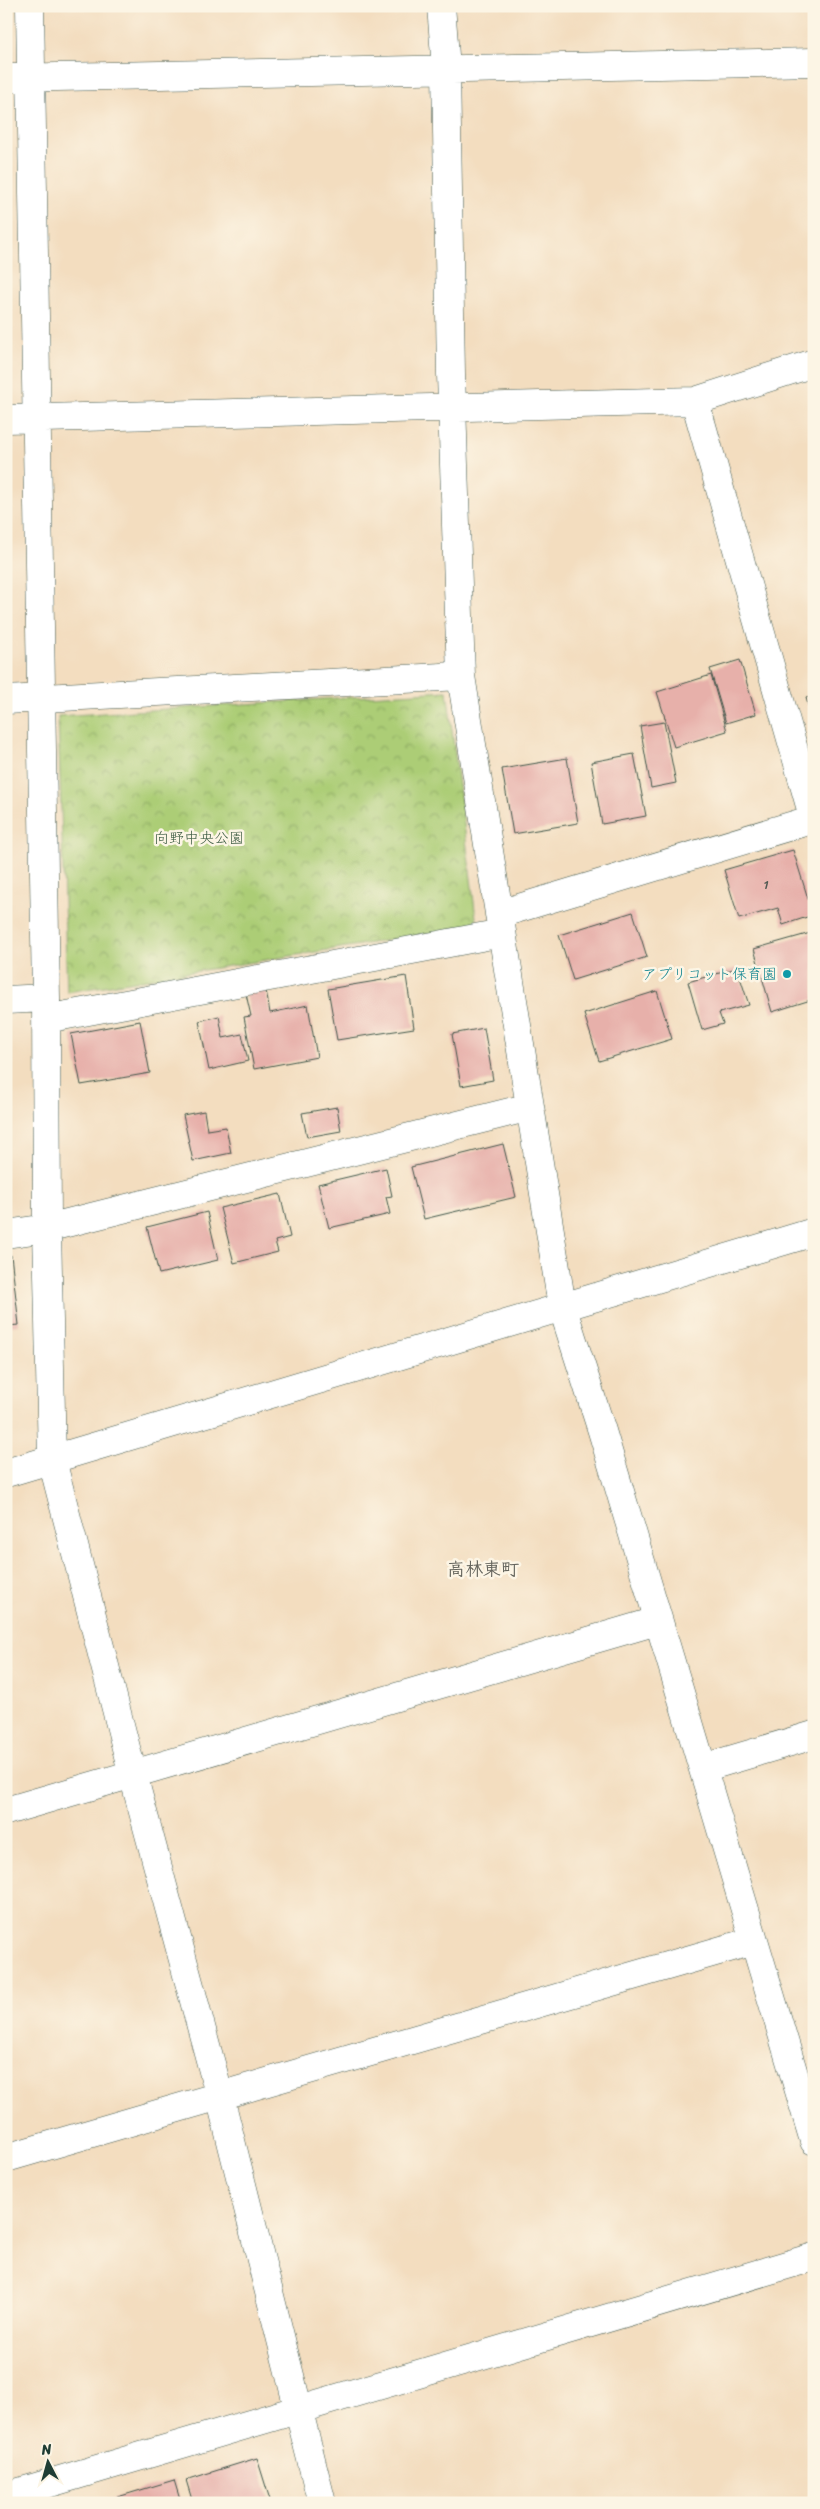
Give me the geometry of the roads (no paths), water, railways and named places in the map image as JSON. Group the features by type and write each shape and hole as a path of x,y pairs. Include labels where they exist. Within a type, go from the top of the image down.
{"street":[{"path":"30,6 18,78 37,419 46,1009 47,1228 52,1460 220,2097 322,2503"},
{"path":"441,6 446,68 452,408 461,676 562,1306 602,1432 814,2141"},
{"path":"18,78 814,62"},
{"path":"6,419 695,401 814,363"},
{"path":"6,1000 46,1009 500,923 814,820 695,401"},
{"path":"6,700 461,676"},
{"path":"6,1234 47,1228 530,1107"},
{"path":"6,1473 814,1232"},
{"path":"6,1811 657,1621"},
{"path":"703,1768 814,1735"},
{"path":"6,2158 753,1941"},
{"path":"6,2496 298,2412 814,2257"}],"place":[{"name":"アプリコット保育園","path":"787,974"}],"district":[{"name":"高林東町","path":"483,1569"}],"park label":[{"name":"向野中央公園","path":"199,838"}]}
